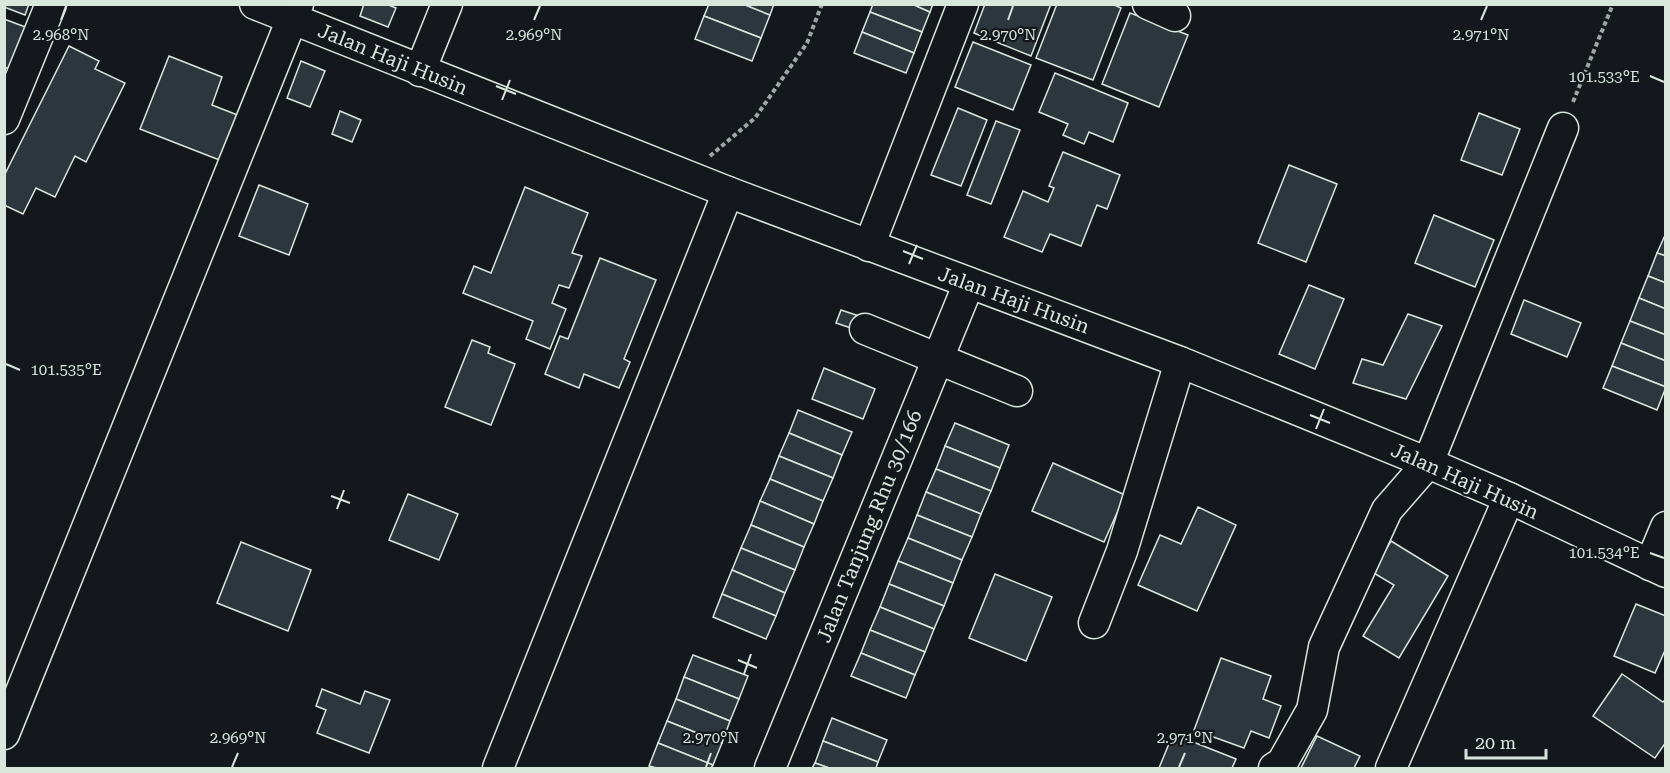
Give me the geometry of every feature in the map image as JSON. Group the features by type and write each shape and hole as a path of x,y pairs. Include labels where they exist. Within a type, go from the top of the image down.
{"street":[{"path":"4,119 51,4"},
{"name":"Jalan Haji Husin","path":"255,4 295,12 420,71 869,246 1180,362 1509,498 1658,568"},
{"path":"420,71 447,4"},
{"path":"869,246 963,4"},
{"path":"4,734 295,12"},
{"path":"1274,768 1282,763 1312,710 1324,647 1387,510 1428,464 1563,128"},
{"path":"498,768 728,192"},
{"name":"Jalan Tanjung Rhu 30/166","path":"770,768 969,283"},
{"path":"865,329 1017,391"},
{"path":"1094,623 1122,552 1180,362"},
{"path":"1390,768 1509,498"},
{"path":"1658,568 1665,527"}],"path":[{"path":"686,175 755,118 807,43 822,4"},
{"path":"1563,128 1613,4"}],"building":[{"path":"4,4 29,4 25,15 4,7"},
{"path":"364,4 386,4 396,8 388,27 360,16"},
{"path":"709,4 743,4 770,15 761,38 704,16"},
{"path":"743,4 774,4 770,15"},
{"path":"873,4 912,4 930,12 922,32 870,12"},
{"path":"912,4 933,4 930,12"},
{"path":"985,4 1051,4 1031,56 974,33"},
{"path":"1057,4 1112,4 1121,8 1093,80 1036,58"},
{"path":"870,12 922,32 914,53 862,32"},
{"path":"1130,13 1188,35 1159,107 1102,84"},
{"path":"704,16 761,38 752,61 695,39"},
{"path":"4,19 28,28 12,70 4,67"},
{"path":"862,32 914,53 906,73 854,53"},
{"path":"973,42 1031,65 1013,110 955,87"},
{"path":"69,46 99,61 95,69 125,83 86,162 75,156 55,197 36,188 23,214 4,205 4,176"},
{"path":"169,56 222,77 212,105 240,116 222,161 140,129"},
{"path":"301,61 325,71 310,107 287,98"},
{"path":"1055,73 1128,103 1113,142 1089,132 1084,144 1063,135 1068,124 1039,112"},
{"path":"958,108 987,120 961,186 931,175"},
{"path":"340,111 361,120 352,142 332,134"},
{"path":"1479,113 1520,129 1502,175 1461,160"},
{"path":"996,121 1020,130 991,204 967,195"},
{"path":"1063,152 1120,175 1107,209 1097,205 1081,246 1050,234 1042,252 1004,237 1023,191 1048,202 1054,188 1049,186"},
{"path":"1289,165 1337,184 1306,262 1258,243"},
{"path":"259,185 308,204 289,255 239,236"},
{"path":"525,187 588,213 572,253 582,256 569,288 559,285 552,303 566,309 550,349 526,339 533,321 463,293 474,266 491,273"},
{"path":"1434,215 1494,240 1475,287 1415,263"},
{"path":"1666,233 1666,256 1657,253"},
{"path":"1657,253 1666,256 1666,283 1648,276"},
{"path":"600,258 656,280 624,359 630,362 619,388 584,374 579,388 545,374 560,336 568,339"},
{"path":"1648,276 1666,283 1666,309 1639,298"},
{"path":"1309,285 1344,299 1315,369 1279,354"},
{"path":"1639,298 1666,309 1666,335 1630,321"},
{"path":"1524,300 1581,323 1567,357 1511,334"},
{"path":"841,310 859,316 854,329 836,323"},
{"path":"1408,314 1442,326 1406,399 1353,383 1362,359 1383,365"},
{"path":"1630,321 1666,335 1666,361 1621,343"},
{"path":"472,340 490,347 488,353 515,364 491,425 445,407"},
{"path":"1621,343 1666,361 1666,387 1612,366"},
{"path":"1612,366 1666,387 1657,410 1603,388"},
{"path":"824,368 875,389 863,419 812,399"},
{"path":"798,410 852,432 842,455 789,433"},
{"path":"955,423 1009,445 1000,468 945,446"},
{"path":"789,433 842,455 833,478 779,456"},
{"path":"945,446 1000,468 991,491 936,469"},
{"path":"779,456 833,478 823,501 770,479"},
{"path":"1053,463 1125,495 1104,542 1032,511"},
{"path":"936,469 991,491 981,514 926,492"},
{"path":"770,479 823,501 814,524 760,501"},
{"path":"926,492 981,514 972,537 917,515"},
{"path":"408,494 458,514 439,560 389,540"},
{"path":"760,501 814,524 804,547 751,525"},
{"path":"1198,507 1236,525 1197,611 1138,585 1160,535 1181,544"},
{"path":"917,515 972,537 962,560 908,538"},
{"path":"751,525 804,547 795,570 741,548"},
{"path":"908,538 962,560 953,583 898,561"},
{"path":"1391,541 1448,576 1399,658 1363,636 1394,585 1372,572"},
{"path":"241,542 311,570 288,631 217,603"},
{"path":"741,548 795,570 785,593 732,570"},
{"path":"898,561 953,583 944,606 889,584"},
{"path":"732,570 785,593 776,616 722,594"},
{"path":"995,574 1052,597 1026,661 969,638"},
{"path":"889,584 944,606 934,629 880,607"},
{"path":"722,594 776,616 766,639 713,617"},
{"path":"1636,604 1666,616 1666,648 1655,673 1614,656"},
{"path":"880,607 934,629 925,652 870,630"},
{"path":"870,630 925,652 915,675 861,653"},
{"path":"861,653 915,675 906,698 851,676"},
{"path":"693,655 748,676 739,699 684,677"},
{"path":"1221,658 1271,676 1263,699 1281,706 1269,738 1251,731 1244,748 1194,730"},
{"path":"1622,674 1663,702 1666,699 1666,742 1655,758 1593,716"},
{"path":"684,677 739,699 730,721 676,699"},
{"path":"322,689 360,704 365,691 390,700 369,753 317,733 326,710 316,706"},
{"path":"676,699 730,721 722,743 667,721"},
{"path":"832,718 887,740 878,762 823,741"},
{"path":"667,721 722,743 713,765 658,743"},
{"path":"1173,734 1236,759 1232,768 1159,768"},
{"path":"1317,736 1360,756 1354,768 1301,768"},
{"path":"823,741 878,762 876,768 829,768 815,763"},
{"path":"658,743 713,765 711,768 649,766"},
{"path":"815,763 829,768 812,768"}]}
